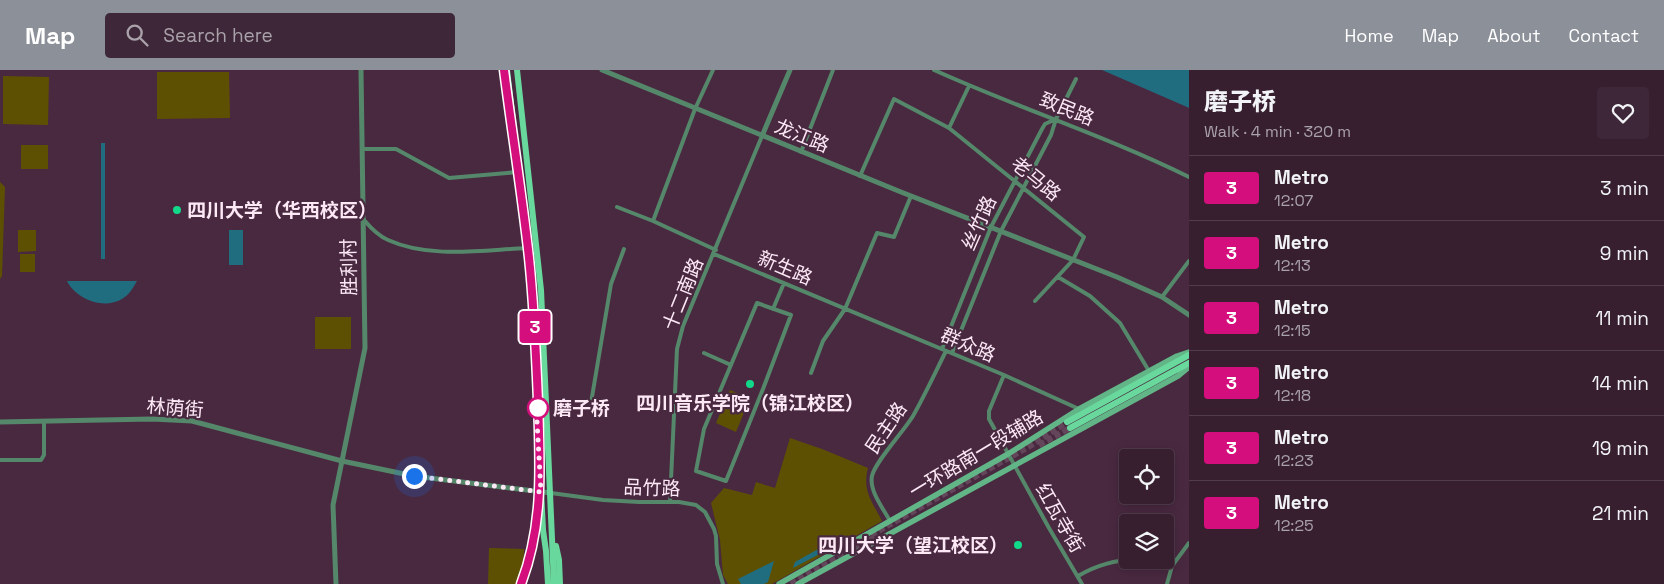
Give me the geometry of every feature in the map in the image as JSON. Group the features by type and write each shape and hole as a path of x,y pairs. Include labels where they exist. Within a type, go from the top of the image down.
{"main road":[{"path":"507,70 531,289 544,584"},
{"path":"517,70 541,290 554,584"},
{"path":"1189,353 1068,425 1189,362"},
{"name":"一环路南一段辅路","path":"779,584 1008,454 1079,409 1177,356 1189,353"},
{"name":"一环路南一段辅路","path":"798,584 1178,376 1189,367"},
{"path":"543,530 548,584"},
{"path":"552,530 559,560 560,584"}],"street":[{"name":"胜利村","path":"336,584 333,505 365,348 361,70"},
{"name":"龙江路","path":"602,70 860,176 991,227"},
{"path":"653,221 695,109 713,70"},
{"path":"762,136 790,70"},
{"path":"801,152 833,70"},
{"name":"致民路","path":"934,70 969,86 1056,119 1189,176"},
{"name":"丝竹路","path":"952,353 1001,231 1052,136 1056,119 1076,79"},
{"path":"949,128 969,86"},
{"name":"老马路","path":"860,176 894,99 949,128 1084,236 1073,260"},
{"name":"丝竹路","path":"944,350 991,227 1042,128 1056,119"},
{"name":"十二南路","path":"670,502 678,349 683,326 762,136"},
{"path":"362,149 396,149 449,178 518,172"},
{"path":"811,373 823,341 845,309 876,233 894,237 911,196"},
{"name":"新生路","path":"616,207 653,221 715,252 845,309"},
{"path":"364,220 382,237 413,248 444,251 527,248"},
{"path":"991,227 1162,297 1189,315"},
{"path":"592,403 611,284 624,249"},
{"path":"1035,300 1073,260"},
{"path":"1162,297 1188,261"},
{"path":"1058,277 1090,296 1120,324 1149,371"},
{"path":"773,309 784,283"},
{"path":"757,303 791,315 764,389 726,481 696,471 704,429 731,364 757,303"},
{"name":"群众路","path":"845,309 1004,375 1079,409"},
{"name":"民主路","path":"890,521 875,494 872,476 878,464 913,415 944,350"},
{"path":"704,353 731,364"},
{"name":"红瓦寺街","path":"1004,375 988,411 989,419 1082,584"},
{"name":"林荫街","path":"0,422 152,419 192,421 342,461 414,476 551,492"},
{"path":"0,460 41,460 44,455 44,421"},
{"name":"品竹路","path":"551,492 603,500 670,502 696,505 708,516 716,536 717,564 723,584"},
{"path":"1174,563 1189,543"},
{"path":"1078,576 1098,566 1119,561"},
{"path":"1167,584 1171,569"}],"shaded area":[{"path":"157,72 229,72 230,118 157,119"},
{"path":"3,76 49,77 48,125 3,124"},
{"path":"21,145 48,145 48,169 21,169"},
{"path":"0,182 5,187 2,276 0,279"},
{"path":"18,230 36,230 36,251 18,252"},
{"path":"20,254 35,254 35,272 20,272"},
{"path":"315,317 351,317 351,349 315,349"},
{"path":"730,390 750,398 736,432 716,423"},
{"path":"790,438 868,468 866,476 867,490 882,521 772,584 728,584 723,575 720,540 711,503 724,488 752,495 756,482 775,488"},
{"path":"489,548 524,549 523,584 488,584"}],"water":[{"path":"1102,70 1189,70 1189,108 1187,107"},
{"path":"101,143 105,143 105,259 101,259"},
{"path":"229,230 243,230 243,265 229,265"},
{"path":"67,281 137,281 131,291 122,299 115,302 99,303 83,298"},
{"path":"822,547 829,549 793,568 795,562"},
{"path":"774,561 768,582 764,584 741,584 738,579"}],"tunnel":[{"path":"871,535 1030,446 1067,422"},
{"path":"1039,445 1070,428"},
{"path":"791,584 877,536"}],"metro line":[{"name":"3","path":"504,70 529,257 535,322 540,466 538,516 530,560 521,584"}],"place":[{"name":"四川大学（华西校区）","path":"177,210"},
{"name":"四川音乐学院（锦江校区）","path":"750,384"},
{"name":"磨子桥","path":"538,408"},
{"name":"四川大学（望江校区）","path":"1018,545"}],"route":[{"path":"414,476 541,492 536,404 538,408"}]}
